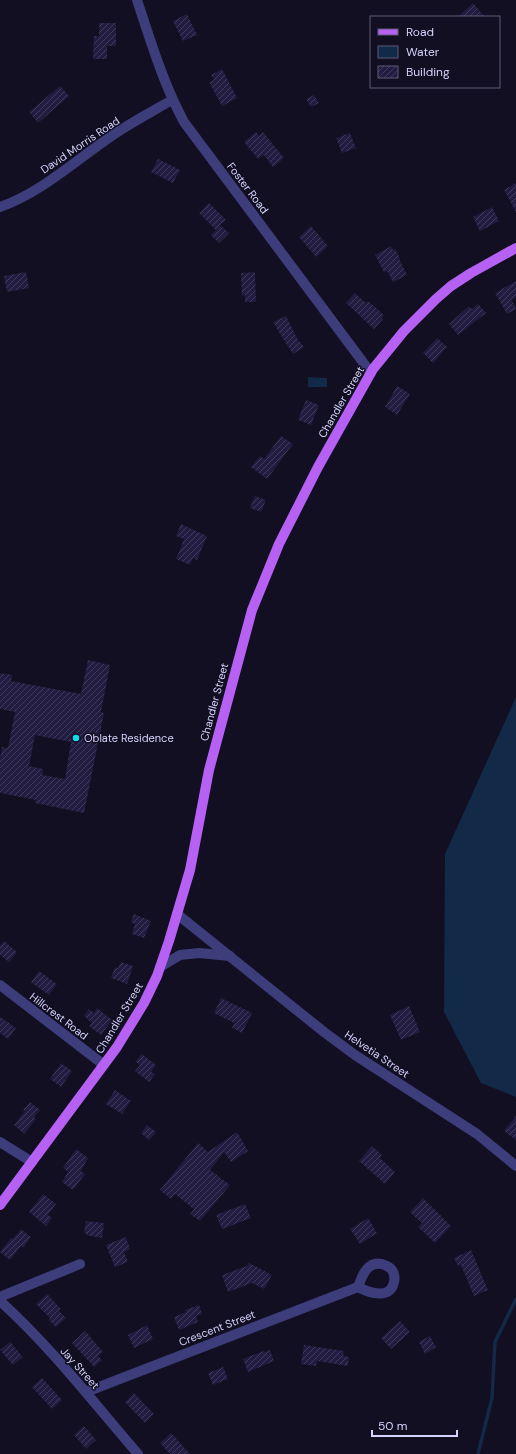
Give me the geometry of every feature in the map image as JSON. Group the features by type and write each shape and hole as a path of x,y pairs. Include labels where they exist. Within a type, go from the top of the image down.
{"main road":[{"name":"Chandler Street","path":"0,1205 117,1047 144,1003 160,967 190,870 209,770 252,610 278,544 318,467 371,373 385,352 436,299 470,273 516,248"}],"street":[{"name":"Foster Road","path":"137,0 160,70 172,100 184,122 371,373"},
{"name":"David Morris Road","path":"0,207 30,193 116,133 172,100"},
{"name":"Helvetia Street","path":"177,914 276,994 355,1055 477,1134 516,1166"},
{"path":"160,967 180,955 199,953 230,956"},
{"name":"Hillcrest Road","path":"0,985 104,1065"},
{"path":"0,1142 32,1162"},
{"path":"0,1297 80,1264"},
{"name":"Crescent Street","path":"86,1392 358,1287"},
{"name":"Jay Street","path":"0,1300 34,1334 86,1392 138,1454"}],"water":[{"path":"308,377 327,378 327,387 308,387"},
{"path":"516,697 516,1097 481,1083 444,1012 445,854"}],"building":[{"path":"473,3 484,16 459,16"},
{"path":"187,14 197,35 183,41 173,21"},
{"path":"99,23 116,23 116,46 107,46 107,59 93,59 94,36 99,36"},
{"path":"222,69 237,98 222,106 209,82 214,80 211,75"},
{"path":"60,86 69,96 38,123 29,112"},
{"path":"314,95 319,103 311,107 306,99"},
{"path":"256,132 259,136 263,132 284,158 273,167 264,155 258,159 244,142"},
{"path":"350,133 356,148 342,153 336,138"},
{"path":"158,159 180,170 173,183 151,172"},
{"path":"516,183 516,212 504,190"},
{"path":"209,203 226,220 220,225 229,233 219,243 211,235 216,230 199,213"},
{"path":"492,207 499,221 480,231 473,217"},
{"path":"311,226 328,246 316,257 299,237"},
{"path":"391,246 393,250 395,249 400,258 399,259 407,275 393,282 387,271 384,272 375,255"},
{"path":"26,272 29,288 7,292 4,276"},
{"path":"255,272 256,302 245,302 245,295 242,296 241,273"},
{"path":"516,281 516,297 512,300 516,309 507,314 495,293"},
{"path":"355,293 366,303 368,301 384,315 382,318 383,319 374,329 346,303"},
{"path":"478,304 486,313 458,335 449,324 469,306 472,309"},
{"path":"286,316 298,340 304,347 293,354 273,322"},
{"path":"437,338 447,347 433,363 423,353"},
{"path":"397,386 410,394 397,415 385,407"},
{"path":"306,400 319,405 311,425 298,420"},
{"path":"281,436 293,444 267,479 251,467 260,456 264,459"},
{"path":"255,496 266,500 261,512 250,508"},
{"path":"181,524 207,536 197,560 193,558 190,565 176,559 184,539 176,536"},
{"name":"Oblate Residence","path":"88,660 110,665 101,712 104,713 84,813 35,803 36,800 0,793 0,758 2,747 8,748 15,712 0,709 0,673 12,675 11,681 81,694","holes":["35,735 71,742 65,779 42,775 43,769 29,766"]},
{"path":"134,914 151,921 144,938 132,934 135,924 131,922"},
{"path":"4,941 17,952 9,962 0,955 0,946"},
{"path":"121,962 133,966 127,984 111,978 115,967 118,968"},
{"path":"39,971 57,984 49,995 31,982"},
{"path":"221,998 252,1013 242,1033 232,1028 234,1023 214,1013"},
{"path":"409,1006 420,1032 401,1040 390,1015"},
{"path":"97,1008 112,1020 101,1035 89,1026 92,1023 84,1016 89,1009 94,1013"},
{"path":"0,1017 16,1028 8,1039 0,1033"},
{"path":"142,1054 156,1065 151,1072 155,1074 149,1082 135,1071 140,1065 135,1062"},
{"path":"61,1063 72,1071 61,1087 50,1079"},
{"path":"115,1090 131,1101 122,1114 106,1104"},
{"path":"30,1102 40,1110 34,1117 36,1119 24,1134 14,1125"},
{"path":"516,1116 516,1140 504,1131"},
{"path":"147,1125 156,1132 149,1140 141,1133"},
{"path":"237,1132 248,1151 231,1162 224,1152 210,1170 230,1185 200,1221 190,1214 194,1209 175,1194 171,1199 160,1190 198,1143 208,1152"},
{"path":"372,1146 382,1155 380,1158 395,1172 385,1184 359,1161"},
{"path":"76,1149 88,1158 81,1171 85,1174 73,1190 62,1182 68,1172 63,1168"},
{"path":"43,1194 56,1204 48,1215 52,1218 46,1226 29,1212"},
{"path":"423,1198 451,1226 435,1243 418,1227 422,1223 410,1212"},
{"path":"245,1204 251,1218 222,1229 216,1215"},
{"path":"368,1218 377,1233 360,1244 350,1229"},
{"path":"86,1221 104,1223 102,1238 86,1235 86,1233 84,1233"},
{"path":"21,1229 31,1237 23,1248 21,1246 10,1260 0,1252 11,1238 13,1239"},
{"path":"126,1237 130,1249 124,1252 128,1262 115,1267 106,1245"},
{"path":"471,1250 488,1290 474,1296 461,1265 458,1266 454,1258"},
{"path":"249,1263 272,1275 264,1289 252,1283 228,1292 222,1275 247,1266"},
{"path":"47,1294 61,1309 59,1311 66,1318 56,1327 49,1320 50,1318 36,1304"},
{"path":"199,1305 202,1314 196,1316 198,1322 179,1330 174,1317 186,1312 185,1310"},
{"path":"400,1321 410,1332 391,1349 381,1338"},
{"path":"147,1325 153,1339 134,1348 128,1335"},
{"path":"85,1331 103,1352 98,1356 102,1360 94,1367 72,1343"},
{"path":"430,1336 436,1347 425,1354 419,1342"},
{"path":"10,1342 23,1357 13,1365 0,1350"},
{"path":"304,1345 344,1351 343,1356 349,1357 348,1366 317,1361 316,1366 301,1364"},
{"path":"270,1350 274,1361 248,1372 243,1359"},
{"path":"223,1367 228,1379 213,1385 208,1373"},
{"path":"42,1378 62,1400 52,1409 32,1387"},
{"path":"134,1393 154,1414 145,1423 125,1402"},
{"path":"84,1426 96,1440 86,1449 74,1435"},
{"path":"171,1433 190,1454 170,1454 160,1443"}],"waterway":[{"path":"478,1454 492,1398 495,1342 516,1299"}],"place":[{"name":"Oblate Residence","path":"76,738"}]}
